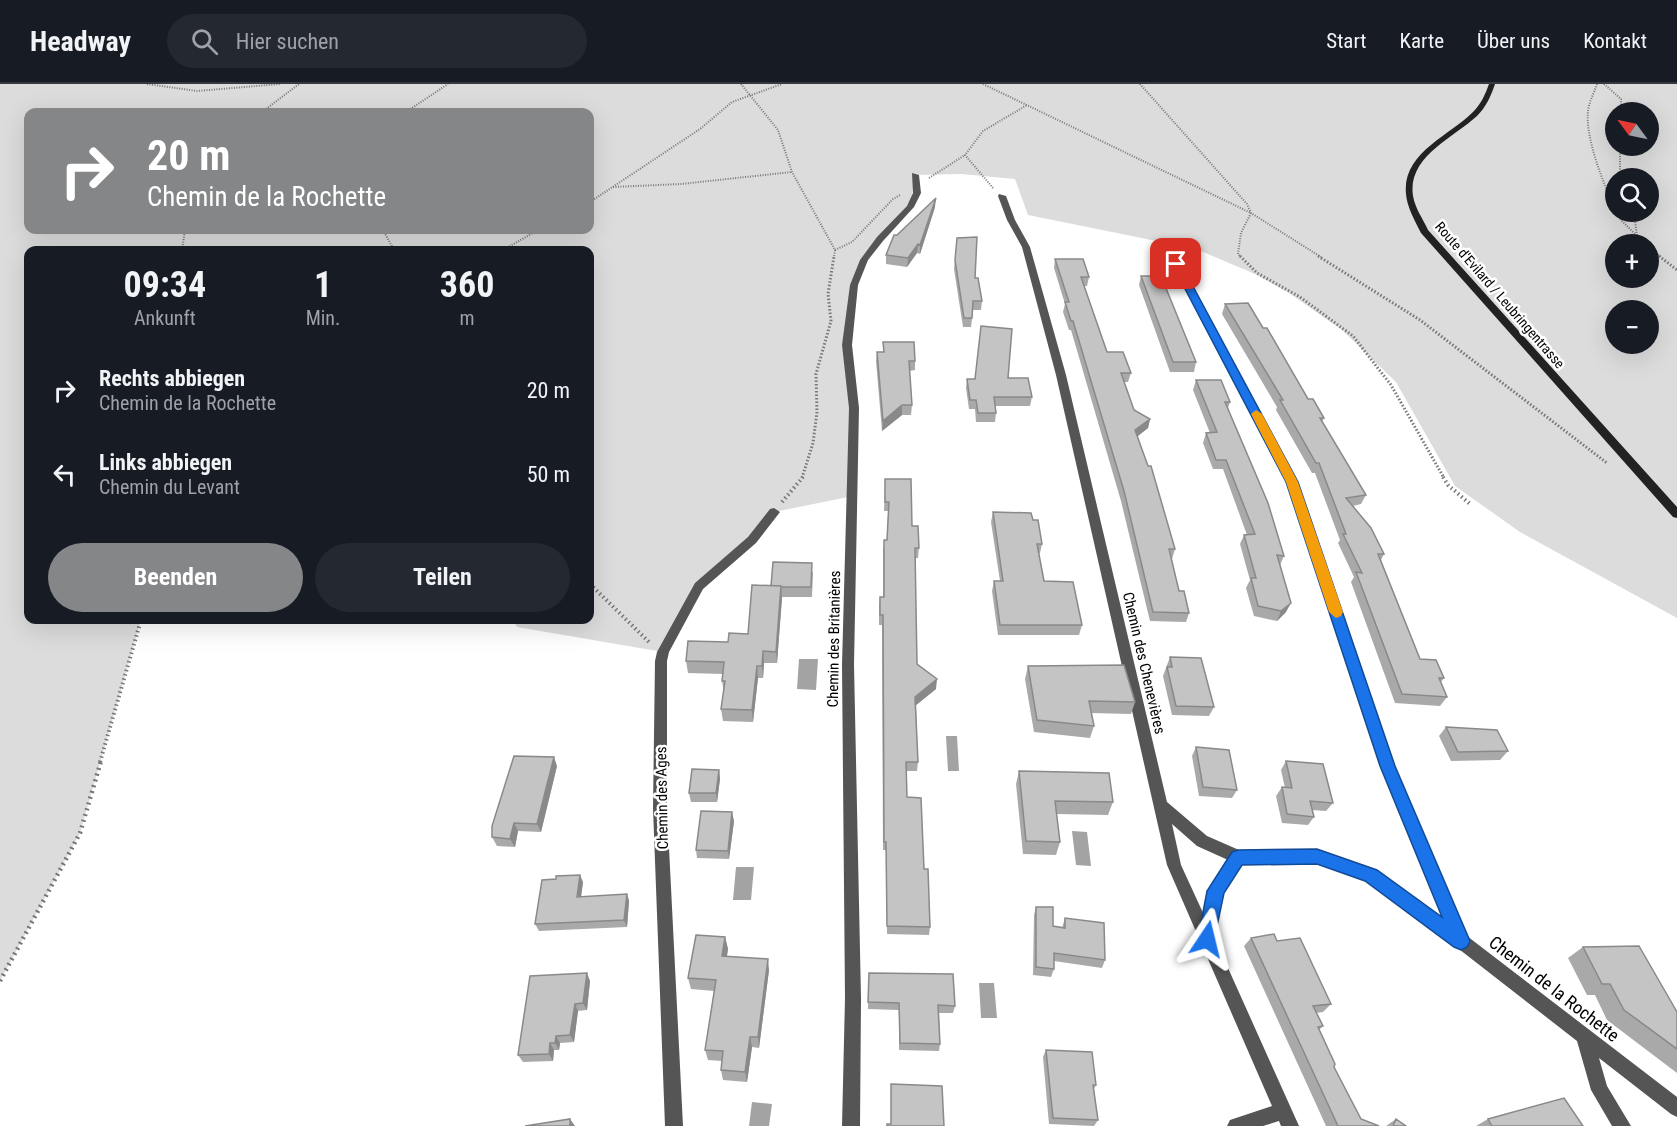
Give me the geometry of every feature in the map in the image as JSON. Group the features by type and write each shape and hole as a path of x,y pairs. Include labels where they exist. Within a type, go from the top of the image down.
{"street":[{"name":"Route d'Evilard / Leubringentrasse","path":"1492,84 1487,99 1418,163 1412,176 1410,199 1424,231 1677,514"},
{"path":"915,177 917,193"},
{"name":"Chemin des Britanières","path":"851,1126 853,998 848,665 854,408 847,345 854,285 864,260 910,207 917,193"},
{"name":"Chemin des Chenevières","path":"1002,196 1011,220 1026,247 1061,375 1174,865 1286,1118"},
{"path":"1176,264 1292,482 1388,766 1461,941"},
{"name":"Chemin des Ages","path":"674,1126 660,808 661,661 663,652 699,586 752,540 774,512"},
{"name":"Chemin de la Rochette","path":"1161,806 1202,841 1238,857 1317,856 1371,875 1461,941 1677,1108"},
{"path":"1207,939 1216,891 1238,857"},
{"path":"1585,1039 1600,1090 1622,1126"},
{"path":"1236,1126 1286,1118"}],"path":[{"path":"147,84 177,91 200,92 279,84"},
{"path":"267,108 299,84"},
{"path":"412,108 448,84"},
{"path":"741,84 778,130 792,172 836,250 828,294 831,321 816,374 817,412 813,443 804,476 774,512"},
{"path":"594,199 700,129 732,102 782,84"},
{"path":"983,84 1251,213 1420,320 1615,469"},
{"path":"1140,84 1205,155 1247,204 1251,213"},
{"path":"1597,84 1588,111 1588,122 1605,187"},
{"path":"1604,84 1608,85 1621,99 1621,102"},
{"path":"915,177 931,178 965,155 972,141 992,122 1027,105"},
{"path":"965,155 1002,196"},
{"path":"612,187 681,184 792,172"},
{"path":"836,250 852,242 893,199 908,191 917,193"},
{"path":"1251,213 1240,233 1238,254 1257,273 1300,297 1353,336 1391,385 1448,485 1470,504"},
{"path":"1625,222 1634,234"},
{"path":"510,246 531,234"},
{"path":"1659,256 1677,270"},
{"path":"594,588 641,636"},
{"path":"0,981 80,833 140,624"}],"shaded area":[{"path":"0,84 1677,84 1677,618 1520,532 1455,486 1396,382 1342,330 1289,293 1255,274 1196,249 1028,215 1015,179 961,174 915,175 910,207 880,239 854,285 847,345 853,496 774,512 699,586 663,652 517,627 515,624 594,624 594,246 24,246 24,624 140,624 80,833 0,981"},
{"path":"799,659 818,659 816,690 797,689"},
{"path":"946,736 957,736 959,771 948,771"},
{"path":"1072,831 1087,832 1091,866 1076,865"},
{"path":"736,867 754,867 751,900 733,900"},
{"path":"979,983 994,983 997,1018 981,1018"},
{"path":"752,1102 772,1104 769,1126 749,1126"}],"building":[{"path":"936,198 920,245 918,244 908,258 886,255 894,235 897,235"},
{"path":"977,237 975,278 978,278 982,301 973,301 972,318 964,318 955,260 957,238"},
{"path":"1055,259 1083,259 1089,277 1081,277 1107,352 1123,352 1131,373 1121,373 1134,410 1150,419 1135,430 1148,466 1151,466 1175,549 1169,549 1179,591 1184,591 1189,613 1153,612 1124,491 1073,321 1071,321 1065,302 1069,302"},
{"path":"1141,276 1161,276 1196,362 1173,362"},
{"path":"1248,303 1263,328 1267,328 1308,399 1313,399 1324,418 1320,418 1366,495 1346,498 1371,528 1384,554 1378,554 1420,659 1436,660 1444,678 1439,678 1447,697 1402,694 1356,572 1362,573 1343,534 1346,534 1319,463 1316,463 1280,400 1283,400 1225,304"},
{"path":"981,326 1012,329 1008,378 1028,378 1032,397 994,397 996,413 978,413 976,400 970,400 967,379 975,379"},
{"path":"883,342 914,342 915,361 909,361 912,405 902,405 883,421 877,352 884,352"},
{"path":"1196,380 1221,380 1230,402 1225,402 1268,503 1284,556 1277,555 1291,603 1281,611 1258,606 1251,578 1256,578 1244,535 1255,534 1226,460 1216,460 1206,433 1217,432"},
{"path":"885,479 911,479 912,526 918,526 919,548 915,548 917,664 937,679 915,697 918,762 906,762 907,797 921,798 924,869 928,869 930,927 887,926 886,842 884,842 883,615 880,615 880,597 884,597 884,540 887,540 889,502 885,502"},
{"path":"993,512 1031,513 1033,520 1038,520 1042,544 1037,544 1044,581 1073,582 1082,625 1000,625 994,581 1003,581"},
{"path":"773,562 812,563 811,587 771,586"},
{"path":"752,585 781,586 776,652 763,651 762,666 757,666 752,710 721,709 725,681 722,681 724,662 686,661 688,641 728,642 729,633 748,634"},
{"path":"1170,657 1201,658 1214,707 1176,706 1167,667 1172,667"},
{"path":"1124,665 1135,702 1089,701 1094,726 1037,720 1028,666"},
{"path":"1446,727 1497,730 1508,751 1458,752"},
{"path":"1196,747 1229,750 1237,790 1203,787"},
{"path":"514,756 554,757 537,824 514,823 510,839 492,837 492,826"},
{"path":"1286,761 1323,764 1333,803 1310,801 1314,817 1287,814 1282,787 1292,788"},
{"path":"692,769 719,770 716,793 689,793"},
{"path":"1019,771 1109,773 1113,802 1055,801 1060,842 1026,841"},
{"path":"701,811 732,812 728,851 696,850"},
{"path":"580,875 577,897 627,894 624,920 535,924 542,880 556,879 556,876"},
{"path":"1036,907 1053,907 1053,926 1065,928 1065,918 1104,923 1105,960 1054,953 1054,969 1036,967"},
{"path":"1274,934 1277,941 1300,938 1331,1004 1313,1006 1323,1026 1318,1027 1335,1064 1334,1067 1361,1119 1379,1126 1338,1126 1251,938"},
{"path":"696,935 725,937 722,956 768,959 758,1037 750,1037 745,1072 721,1070 723,1051 705,1050 716,980 688,978"},
{"path":"1639,946 1677,1012 1677,1049 1624,1010 1610,984 1602,984 1583,947"},
{"path":"587,973 583,1003 575,1004 570,1035 556,1036 555,1043 550,1043 549,1054 518,1055 530,976"},
{"path":"869,973 953,974 955,1006 938,1005 940,1044 900,1043 899,1003 868,1002"},
{"path":"1046,1050 1092,1052 1096,1085 1093,1085 1098,1120 1053,1118"},
{"path":"891,1084 942,1086 944,1126 887,1126 891,1124"},
{"path":"1564,1098 1583,1126 1492,1126 1488,1119"},
{"path":"570,1119 570,1126 525,1126"},
{"path":"1396,1119 1406,1126 1393,1126"}],"slow traffic":[{"path":"1256,414 1292,482 1336,612"}],"route":[{"path":"1176,264 1292,482 1388,766 1461,941 1371,875 1317,856 1238,857 1216,891 1207,939"}]}
